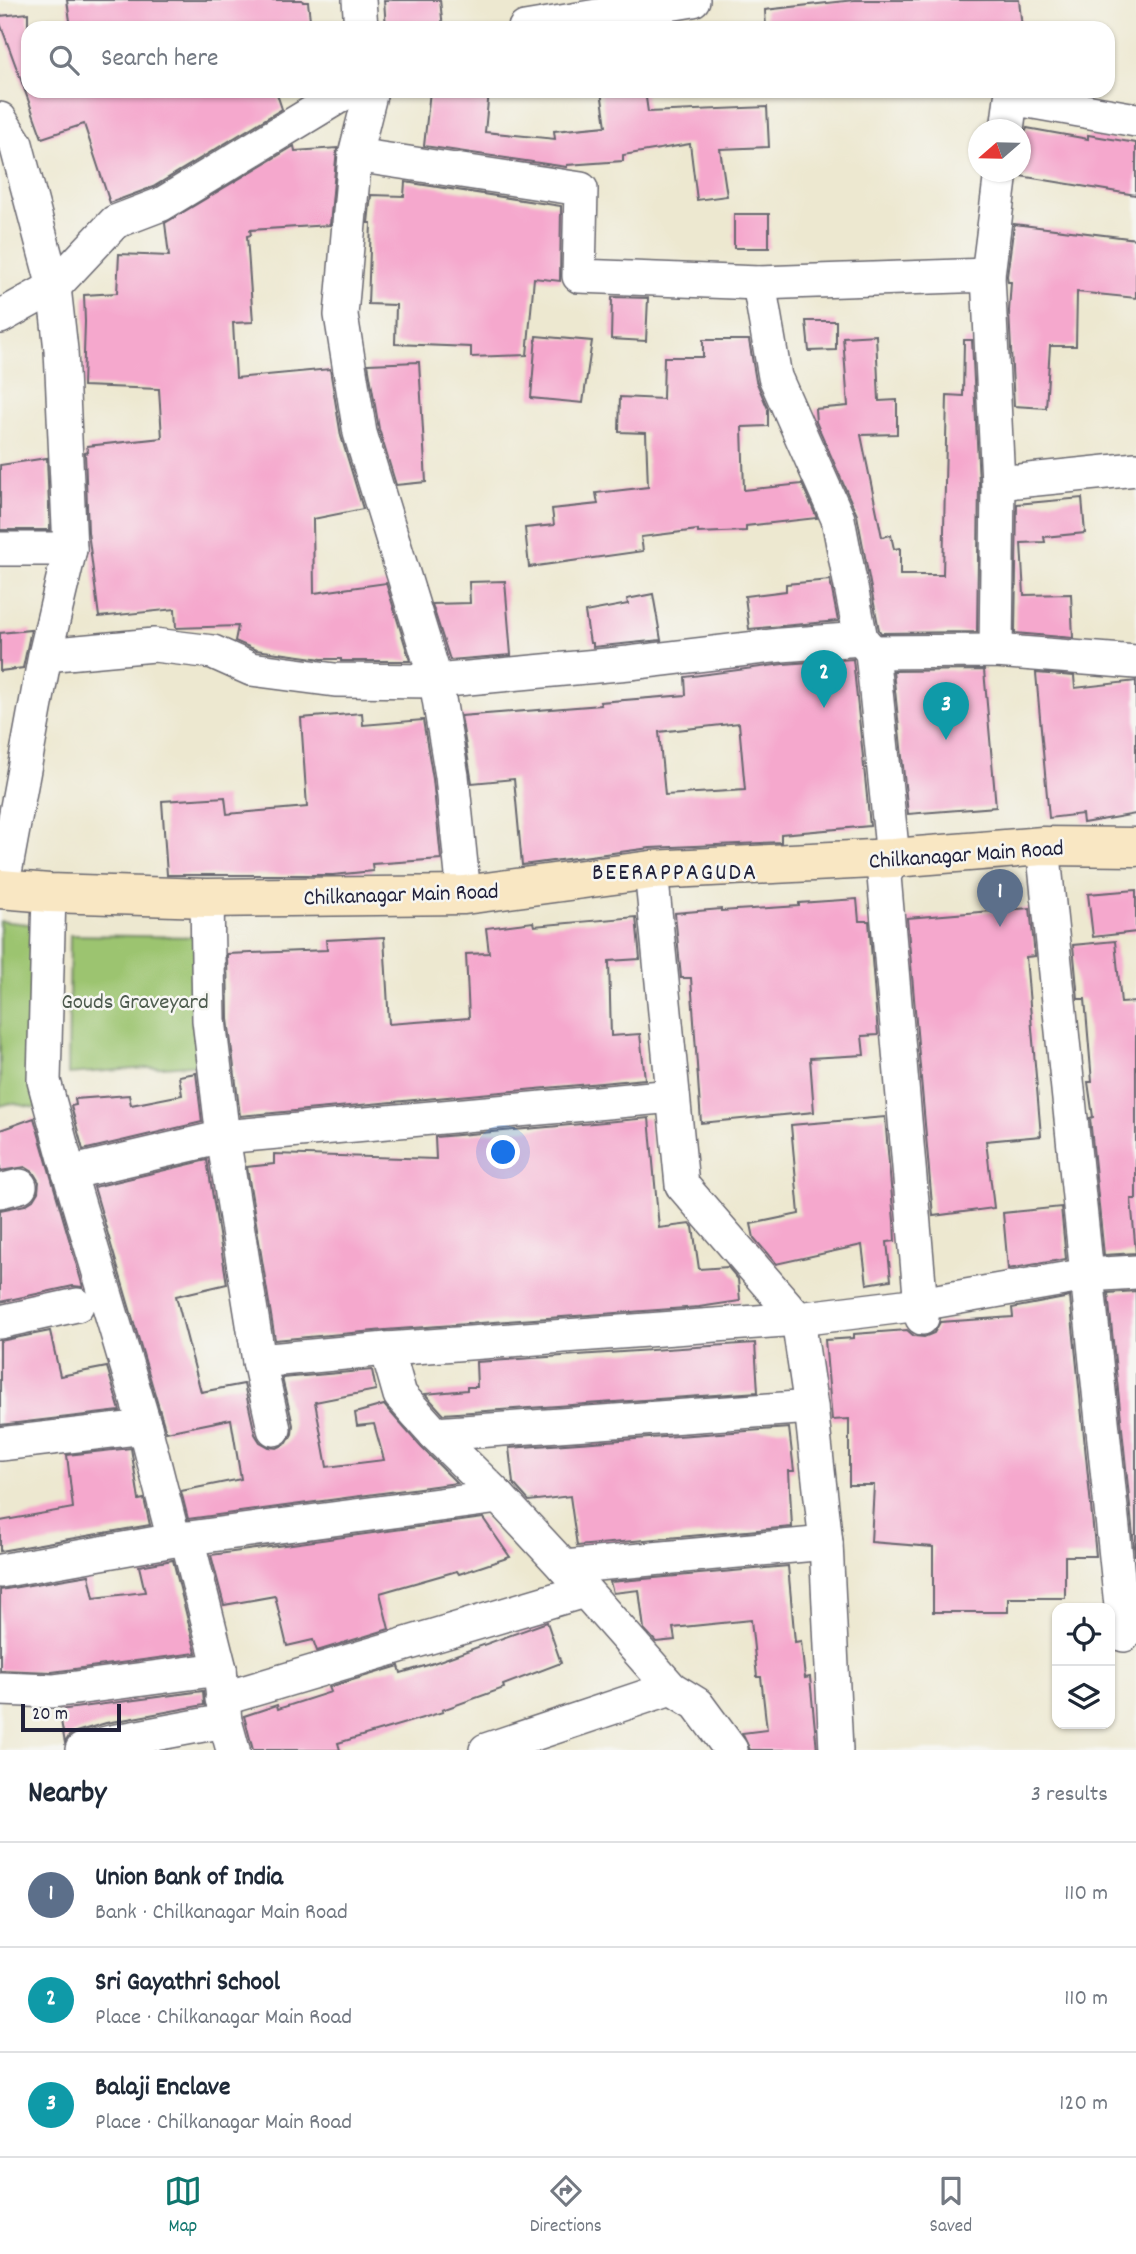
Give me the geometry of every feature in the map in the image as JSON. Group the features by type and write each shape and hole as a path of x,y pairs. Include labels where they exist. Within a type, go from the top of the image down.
{"main road":[{"name":"Chilkanagar Main Road","path":"1,889 207,898 464,895 651,870 894,858 1043,846 1136,847"}],"street":[{"path":"359,0 360,21"},
{"path":"567,21 694,0"},
{"path":"0,317 54,287 115,222 162,205 337,98"},
{"path":"369,98 355,155 341,315 360,433 436,681 452,776 464,895"},
{"path":"1008,119 1011,98 1136,120"},
{"path":"0,119 16,144 54,287 61,350 70,549 45,655 1,889"},
{"path":"355,155 581,189 579,276 759,283 988,275"},
{"path":"996,651 998,483 988,275 1000,182"},
{"path":"759,283 775,377 838,519 867,645 894,858 884,876 921,1311"},
{"path":"998,483 1136,468"},
{"path":"0,549 70,549"},
{"path":"45,655 154,645 213,652 244,667 262,671 335,680 436,681 629,663 781,645 867,645 996,651 1136,662"},
{"path":"1043,846 1124,1635"},
{"path":"651,870 682,1185 798,1319 811,1406 826,1543 836,1750"},
{"path":"49,893 44,1081 145,1427 181,1539 225,1710"},
{"path":"207,898 209,1020 223,1137 259,1361 274,1429"},
{"path":"69,1172 223,1137 673,1096"},
{"path":"259,1361 387,1349 921,1311 1087,1275 1136,1272"},
{"path":"0,1322 77,1305"},
{"path":"387,1349 400,1395 499,1497 671,1688 697,1704 731,1750"},
{"path":"435,1434 811,1406"},
{"path":"0,1444 145,1427"},
{"path":"0,1571 181,1539 499,1497"},
{"path":"102,1747 225,1710 574,1579 826,1543"},
{"path":"486,1750 671,1688"},
{"path":"0,1689 53,1691 225,1710"}],"green space":[{"name":"Gouds Graveyard","path":"0,921 37,925 40,1109 11,1103 0,1106"},
{"name":"Gouds Graveyard","path":"70,935 200,937 202,1064 68,1074"}],"building":[{"path":"67,0 302,0 308,2 310,21 70,21"},
{"path":"384,0 440,0 442,21 386,21"},
{"path":"854,0 1019,0 1021,21 766,21 765,10"},
{"path":"28,13 28,21 21,21 21,80 0,23 0,16"},
{"path":"28,98 278,98 282,109 153,187 110,203 84,124 42,138"},
{"path":"429,98 488,98 485,132 555,139 554,131 606,126 602,98 646,98 648,112 767,107 769,147 720,149 727,196 697,200 690,144 623,155 623,161 567,167 424,146"},
{"path":"1031,129 1088,139 1088,135 1136,143 1136,195 1031,178"},
{"path":"294,146 295,151 337,148 330,225 250,230 251,235 247,236 253,322 233,323 236,378 330,369 341,436 363,509 313,519 314,593 386,583 410,661 341,661 256,650 235,641 238,626 176,628 175,609 99,617 88,532 87,446 162,438 159,389 83,386 84,295 117,293 119,254 169,256 165,223"},
{"path":"405,182 561,206 560,281 534,278 527,355 471,357 471,347 395,344 396,305 368,304 371,223 368,223 371,195 404,196"},
{"path":"734,214 769,214 769,248 734,248"},
{"path":"1014,224 1136,239 1136,298 1077,292 1076,346 1050,346 1046,408 1014,406 1009,311 1011,282 1008,282 1007,276"},
{"path":"612,297 648,298 646,341 611,339"},
{"path":"806,321 836,321 836,350 809,351"},
{"path":"876,335 879,401 897,400 897,434 861,435 882,537 891,535 894,549 900,548 900,575 943,575 947,395 963,396 964,340 972,340 979,483 977,632 881,633 879,630 857,515 816,422 815,409 848,406 843,337"},
{"path":"536,336 592,341 583,403 531,398"},
{"path":"703,340 749,340 756,381 768,409 768,426 742,427 744,490 802,484 817,518 746,526 746,531 698,533 698,530 641,537 643,551 529,567 525,528 554,525 552,509 598,504 596,493 648,487 646,433 619,432 620,397 663,399 664,357 703,357"},
{"path":"419,362 426,482 396,485 379,429 368,364"},
{"path":"47,458 50,530 0,530 0,465"},
{"path":"1082,498 1085,533 1044,537 1045,542 1021,543 1024,595 1071,594 1073,638 1015,633 1017,504"},
{"path":"830,580 838,621 749,629 745,596 786,591 786,584"},
{"path":"505,581 511,655 450,660 432,604 470,603 469,582"},
{"path":"653,594 661,640 593,647 585,612 628,604 627,599"},
{"path":"31,630 23,668 0,671 0,633"},
{"path":"853,659 870,826 781,834 781,842 650,848 522,865 514,779 472,783 461,716 686,695 685,677 783,664","holes":["739,723 745,790 665,795 659,732"]},
{"path":"984,670 996,807 908,814 893,671"},
{"path":"1036,673 1074,676 1075,688 1136,681 1136,814 1083,823 1082,814 1049,818"},
{"path":"362,713 363,725 423,720 433,779 441,859 372,864 373,871 333,875 167,875 162,801 225,797 227,814 307,807 301,718"},
{"path":"1136,890 1136,932 1093,937 1088,894"},
{"path":"857,899 859,921 869,921 878,1035 862,1036 864,1055 810,1058 814,1112 701,1123 691,978 681,978 675,913 799,906 799,903"},
{"path":"1030,908 1035,956 1026,957 1041,1136 986,1141 994,1208 933,1216 907,918"},
{"path":"636,917 640,959 609,961 611,1036 640,1034 645,1079 240,1116 228,1019 227,954 327,950 326,940 384,937 389,1024 469,1018 466,954 489,953 486,928 533,922 534,926"},
{"path":"1115,941 1121,1003 1136,1002 1136,1199 1131,1199 1136,1253 1104,1255 1090,1118 1093,1117 1088,1082 1092,1082 1085,999 1078,999 1073,945"},
{"path":"196,1073 202,1122 83,1150 71,1106 76,1105 75,1099 129,1095 131,1105 182,1095 179,1076"},
{"path":"885,1117 895,1241 887,1242 891,1280 867,1284 862,1245 776,1264 754,1238 751,1224 799,1214 791,1125"},
{"path":"34,1118 83,1287 73,1286 0,1302 0,1210 25,1205 33,1200 38,1192 39,1182 33,1172 25,1167 0,1171 0,1130"},
{"path":"649,1118 659,1228 690,1224 693,1227 699,1269 728,1267 738,1279 740,1301 699,1307 275,1340 247,1167 274,1164 274,1154 436,1159 435,1137"},
{"path":"207,1160 227,1284 176,1296 201,1392 244,1384 255,1434 260,1442 277,1448 287,1443 293,1425 282,1378 372,1370 376,1390 315,1402 327,1467 384,1460 374,1424 357,1426 355,1413 384,1405 457,1483 188,1519 181,1491 241,1479 231,1419 166,1432 94,1187"},
{"path":"1061,1207 1066,1259 1008,1269 1003,1213"},
{"path":"1136,1291 1136,1555 1135,1555 1108,1293"},
{"path":"1070,1297 1096,1556 1065,1556 1065,1598 1008,1598 1008,1612 933,1612 933,1547 871,1542 874,1485 849,1485 849,1419 832,1420 825,1340 854,1338 854,1334 907,1330 914,1336 924,1337 934,1333 940,1322 1013,1317 1012,1308"},
{"path":"50,1331 60,1376 107,1367 120,1411 0,1425 0,1341"},
{"path":"755,1343 758,1392 443,1414 425,1394 477,1387 476,1362"},
{"path":"789,1428 794,1471 789,1471 792,1527 577,1546 570,1496 529,1501 513,1483 509,1448"},
{"path":"131,1448 139,1500 144,1499 150,1525 0,1551 0,1521 73,1508 67,1455"},
{"path":"483,1518 510,1557 459,1574 457,1571 380,1593 389,1629 317,1651 313,1640 287,1646 275,1596 224,1605 211,1555"},
{"path":"173,1560 196,1653 52,1672 0,1670 0,1590 89,1575 94,1598 145,1592 139,1566"},
{"path":"788,1566 795,1642 801,1641 805,1678 810,1677 817,1750 750,1750 742,1733 767,1730 761,1677 757,1677 751,1620 673,1628 675,1640 656,1642 644,1629 639,1590 613,1593 610,1582"},
{"path":"547,1622 561,1663 503,1685 504,1688 442,1710 443,1712 338,1743 340,1750 253,1750 244,1716 277,1705 278,1709 331,1692 329,1687 399,1666 401,1673 428,1665"},
{"path":"203,1691 204,1705 106,1723 76,1732 69,1736 65,1743 59,1710"}],"place":[{"name":"Sri Gayathri School","path":"824,708"},
{"name":"Balaji Enclave","path":"946,740"},
{"name":"Union Bank of India","path":"1000,927"}],"district":[{"name":"BEERAPPAGUDA","path":"675,871"}]}
